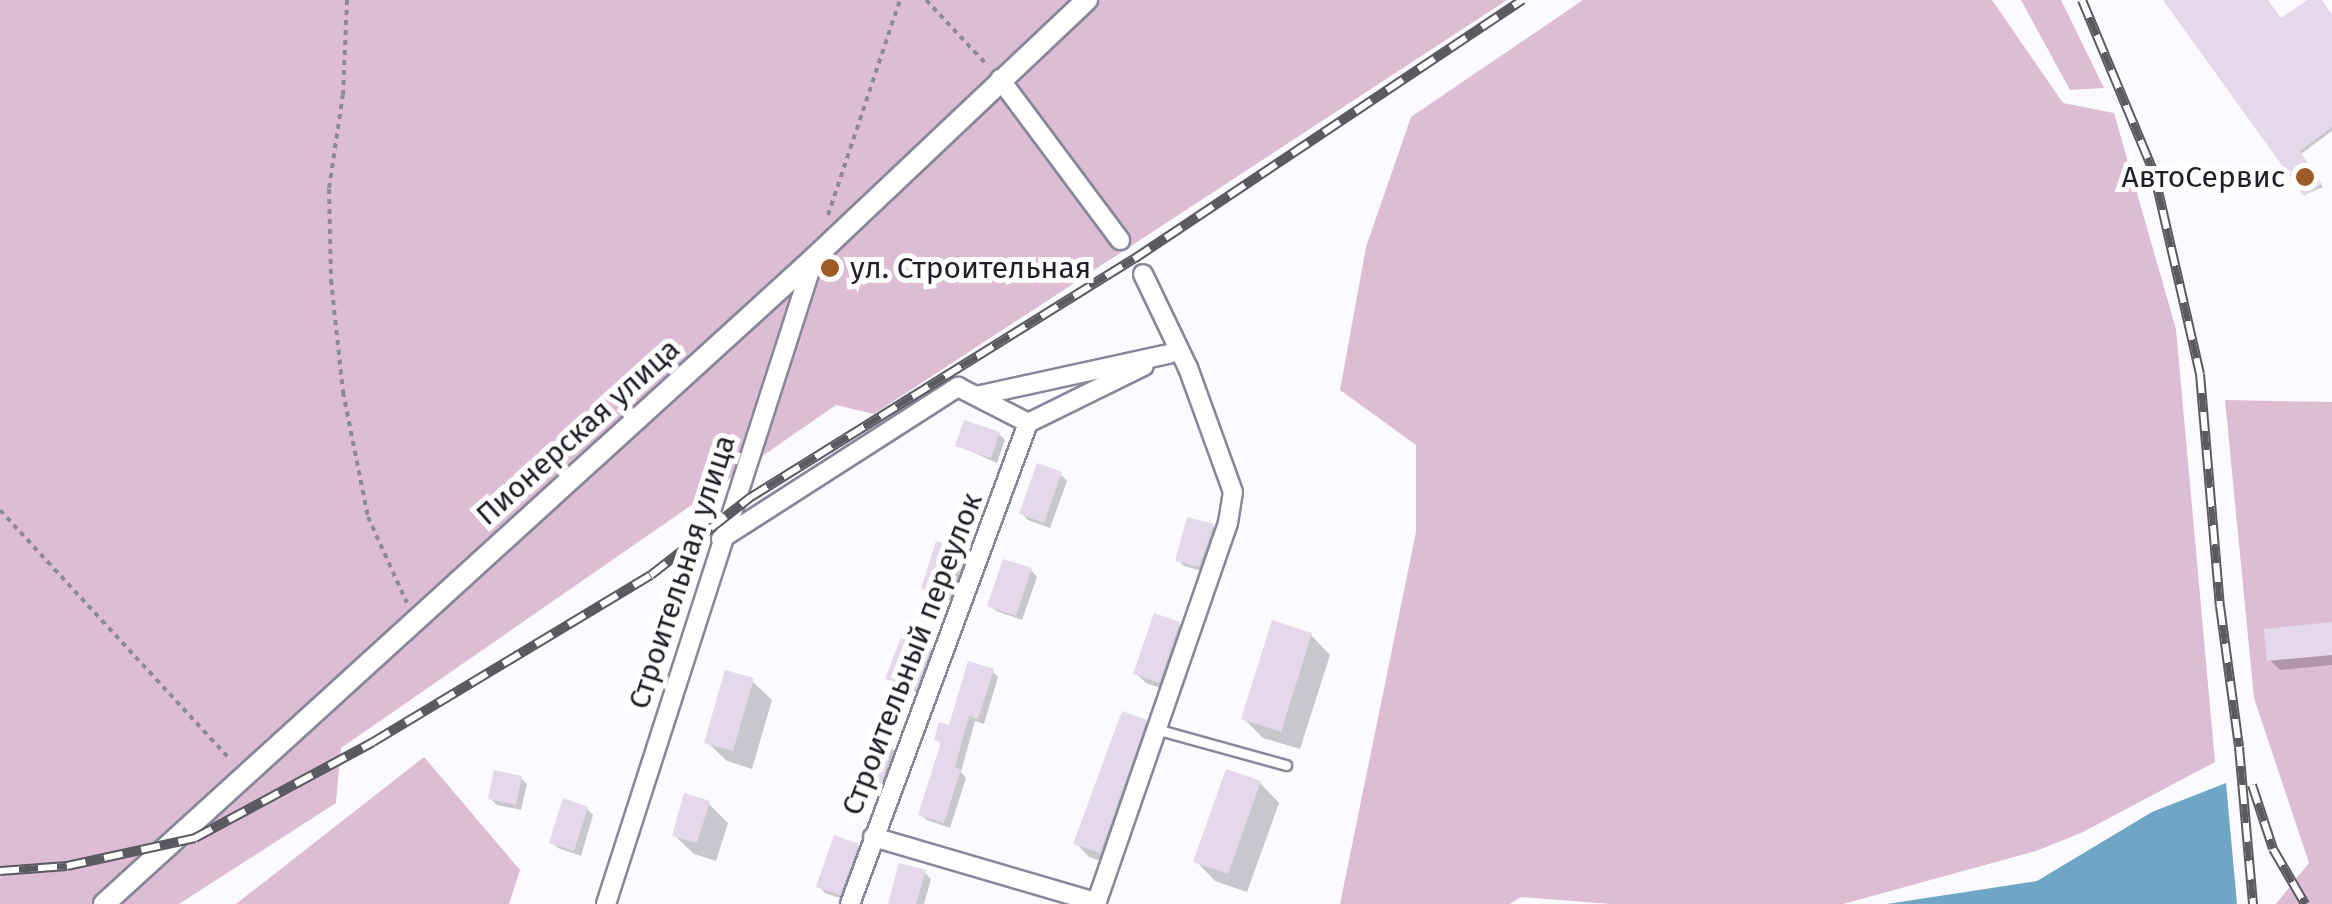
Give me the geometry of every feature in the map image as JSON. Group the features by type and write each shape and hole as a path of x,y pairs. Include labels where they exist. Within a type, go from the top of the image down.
{"street":[{"name":"Пионерская улица","path":"104,904 814,258 1000,78 1087,0"},
{"path":"1000,78 1120,240"},
{"name":"Строительная улица","path":"606,904 814,258"},
{"path":"873,837 1096,903 1228,522 1233,492 1143,274"},
{"path":"721,539 958,387 1028,424 1174,352"},
{"path":"976,396 1174,352"},
{"name":"Строительный переулок","path":"850,904 1028,424"}],"lane":[{"path":"1156,729 1286,765"}],"path":[{"path":"347,0 344,94 329,189 333,299 344,392 368,516 415,621"},
{"path":"827,221 900,0"},
{"path":"926,0 1000,78"},
{"path":"0,510 246,776"}],"shaded area":[{"path":"0,0 1507,0 874,414 836,405 341,748 336,803 179,904 0,904"},
{"path":"1583,0 1992,0 2063,103 2114,113 2176,329 2215,762 2081,833 2036,851 1843,904 1611,904 1521,897 1510,904 1340,904 1416,532 1416,445 1340,390 1366,247 1411,117"},
{"path":"2021,0 2061,0 2104,88 2070,90"},
{"path":"2225,400 2332,402 2332,904 2276,904 2309,863 2254,698"},
{"path":"424,757 520,870 509,904 236,904"}],"water":[{"path":"2226,783 2237,904 1887,904 2037,881 2152,812"}],"building":[{"path":"2163,0 2268,0 2281,18 2307,0 2322,0 2332,15 2332,127 2300,151 2322,184 2304,196"},
{"path":"964,420 1000,432 991,458 955,446"},
{"path":"1037,463 1062,472 1044,523 1019,514"},
{"path":"1187,517 1214,524 1199,567 1175,561"},
{"path":"936,541 961,548 947,596 921,589"},
{"path":"1003,559 1032,568 1016,616 987,606"},
{"path":"1154,613 1180,622 1159,683 1133,674"},
{"path":"1272,620 1312,633 1281,732 1241,719"},
{"path":"2332,622 2332,655 2267,661 2264,629"},
{"path":"901,637 931,649 916,690 885,679"},
{"path":"968,661 994,669 978,719 969,716 955,767 961,769 944,823 918,815 941,742 934,740 939,722 949,725"},
{"path":"725,670 754,678 733,751 704,743"},
{"path":"1122,711 1147,720 1100,853 1073,844"},
{"path":"868,738 893,746 880,788 855,780"},
{"path":"1226,769 1261,781 1228,874 1193,862"},
{"path":"494,770 522,776 516,805 488,799"},
{"path":"684,793 710,801 697,843 672,836"},
{"path":"563,798 588,807 574,851 549,843"},
{"path":"834,835 859,844 840,895 816,887"},
{"path":"899,863 926,870 916,904 888,904"}],"railway":[{"path":"0,871 67,866 195,838 373,742 651,575 751,497 1134,259 1523,0"},
{"path":"2082,0 2154,173 2200,374 2220,606 2239,747 2253,904"},
{"path":"2252,785 2273,849 2305,904"}],"place":[{"name":"АвтоСервис","path":"2305,177"},
{"name":"ул. Строительная","path":"830,268"}]}
